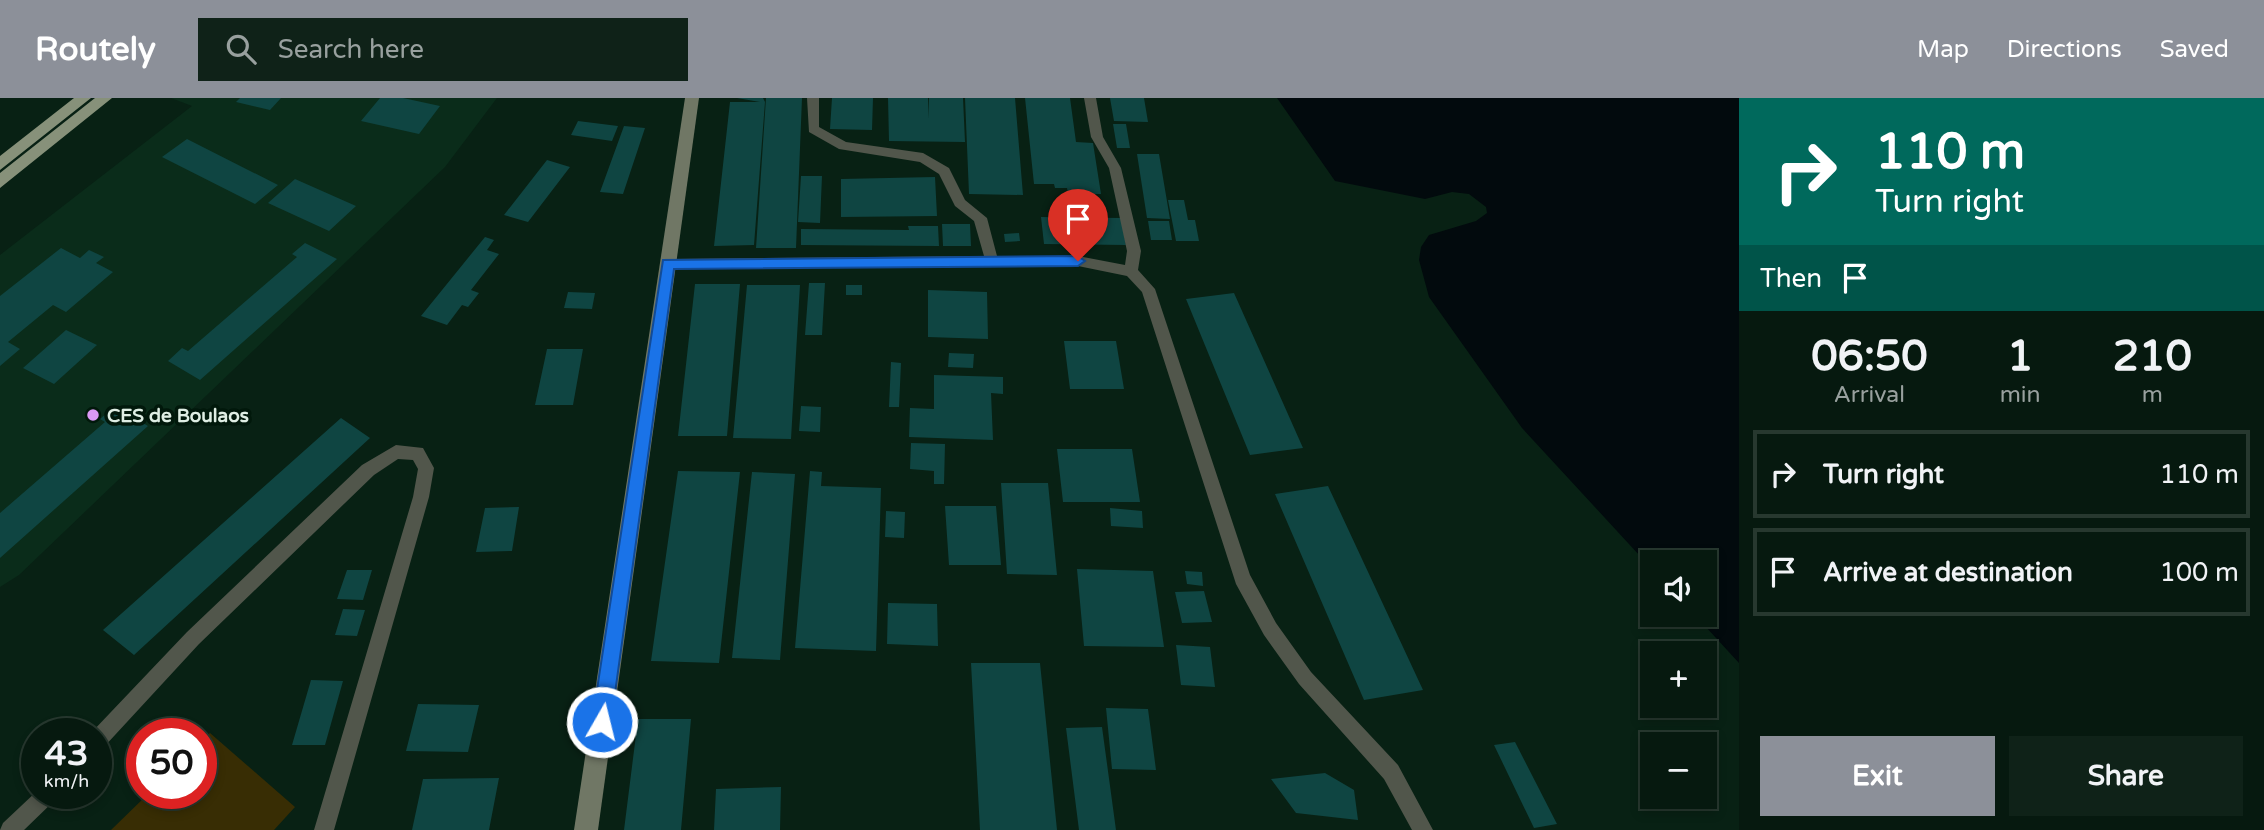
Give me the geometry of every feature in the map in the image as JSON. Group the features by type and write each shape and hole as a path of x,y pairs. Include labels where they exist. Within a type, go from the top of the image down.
{"main road":[{"path":"0,164 84,98"},
{"path":"0,182 105,98"},
{"path":"586,830 692,98"}],"lane":[{"path":"813,98 813,129 843,146 923,158 944,171 960,202 980,218 992,261"},
{"path":"1090,98 1097,137 1115,168 1134,251 1131,272"},
{"path":"668,264 1078,261 1131,272 1147,289 1242,578 1270,629 1305,678 1391,772 1423,830"},
{"path":"112,724 193,638 368,470 396,452 417,453 426,468 421,497 324,830"},
{"path":"10,830 32,809"}],"shaded area":[{"name":"CES de Boulaos","path":"171,98 497,98 445,167 19,575 0,587 0,255 192,106"},
{"path":"1277,98 1739,98 1739,663 1706,627 1717,627 1717,550 1640,550 1640,556 1522,428 1429,297 1419,260 1421,247 1429,235 1476,221 1487,213 1486,207 1469,194 1452,192 1425,199 1335,181"},
{"path":"217,739 295,807 274,830 111,830 133,809 217,809"}],"building":[{"path":"240,98 281,98 270,110 236,102"},
{"path":"380,98 403,98 440,106 419,134 361,121"},
{"path":"737,98 763,98 765,102 754,245 714,246 730,102 760,102"},
{"path":"766,98 802,98 796,248 756,248"},
{"path":"832,98 873,98 872,130 830,129"},
{"path":"888,98 928,98 929,119 929,98 963,98 965,142 889,141"},
{"path":"965,98 1015,98 1023,195 969,194"},
{"path":"1025,98 1070,98 1076,142 1093,143 1101,194 1068,194 1067,188 1055,188 1054,184 1034,184"},
{"path":"1110,98 1144,98 1148,122 1114,121"},
{"path":"578,121 618,126 612,141 571,135"},
{"path":"1113,124 1126,124 1130,148 1117,148"},
{"path":"624,126 645,128 623,194 600,192"},
{"path":"187,139 278,185 255,204 162,157"},
{"path":"1137,154 1159,154 1170,219 1147,218"},
{"path":"547,160 570,167 528,222 504,215"},
{"path":"801,176 822,176 820,223 798,222"},
{"path":"935,177 937,216 841,217 841,179"},
{"path":"295,179 356,206 329,231 268,203"},
{"path":"1168,200 1184,200 1188,220 1195,220 1199,241 1176,241"},
{"path":"1041,217 1121,218 1126,245 1044,244"},
{"path":"1148,221 1169,221 1172,240 1151,240"},
{"path":"942,224 970,224 971,246 943,246"},
{"path":"908,226 938,226 939,246 801,245 801,229 909,230"},
{"path":"1019,233 1020,241 1005,242 1004,234"},
{"path":"485,237 494,240 487,250 499,254 471,290 479,293 468,307 462,305 447,325 421,316"},
{"path":"305,243 337,259 200,380 168,361 182,348 188,351 297,257 292,254"},
{"path":"61,248 80,258 89,250 104,257 96,263 113,272 66,312 53,305 8,342 20,349 0,366 0,296"},
{"path":"809,283 825,283 822,335 805,335"},
{"path":"695,284 740,284 727,436 678,436"},
{"path":"747,285 800,285 791,439 733,438"},
{"path":"846,285 862,285 862,295 846,295"},
{"path":"928,290 987,292 988,339 928,337"},
{"path":"568,292 595,293 592,309 564,308"},
{"path":"1234,293 1303,448 1250,455 1186,299"},
{"path":"66,330 97,345 54,384 23,368"},
{"path":"1064,341 1116,341 1124,389 1070,389"},
{"path":"547,349 583,349 573,405 535,405"},
{"path":"949,353 974,354 973,368 948,367"},
{"path":"891,362 901,363 899,407 889,407"},
{"path":"934,375 1003,377 1003,394 991,393 993,440 909,437 910,408 934,409"},
{"path":"115,406 148,426 0,558 0,513 105,422 100,419"},
{"path":"801,406 821,407 820,432 799,431"},
{"path":"341,418 370,438 134,655 103,630"},
{"path":"911,443 945,444 944,484 934,484 934,471 910,469"},
{"path":"1057,449 1132,449 1140,502 1063,502"},
{"path":"678,471 740,472 719,663 651,661"},
{"path":"810,471 822,472 821,486 881,488 876,651 795,648"},
{"path":"752,472 795,474 780,660 732,658"},
{"path":"1001,483 1048,483 1057,575 1007,574"},
{"path":"1328,486 1423,690 1364,700 1275,494"},
{"path":"945,506 996,506 1001,565 949,565"},
{"path":"519,507 512,551 476,552 485,508"},
{"path":"1110,508 1142,511 1143,528 1111,526"},
{"path":"886,511 905,512 904,538 885,537"},
{"path":"1077,569 1153,571 1164,647 1084,646"},
{"path":"347,570 372,570 363,600 337,599"},
{"path":"1185,571 1202,572 1203,586 1187,584"},
{"path":"1204,591 1212,622 1182,623 1175,592"},
{"path":"888,603 937,604 938,646 887,644"},
{"path":"343,609 365,610 357,636 335,635"},
{"path":"1176,645 1210,647 1215,687 1181,685"},
{"path":"971,663 1040,663 1057,830 980,830"},
{"path":"311,680 343,681 325,745 292,745"},
{"path":"418,704 479,705 468,752 406,751"},
{"path":"1106,708 1148,709 1156,770 1112,769"},
{"path":"638,719 691,719 681,830 624,830"},
{"path":"1102,727 1116,830 1079,830 1066,728"},
{"path":"1515,742 1557,824 1534,828 1494,745"},
{"path":"1325,773 1354,790 1358,820 1296,813 1271,779"},
{"path":"499,778 489,830 412,830 423,779"},
{"path":"781,787 780,830 714,830 716,789"}],"place":[{"name":"CES de Boulaos","path":"93,415"}],"route":[{"path":"602,722 668,264 1078,261"}]}
